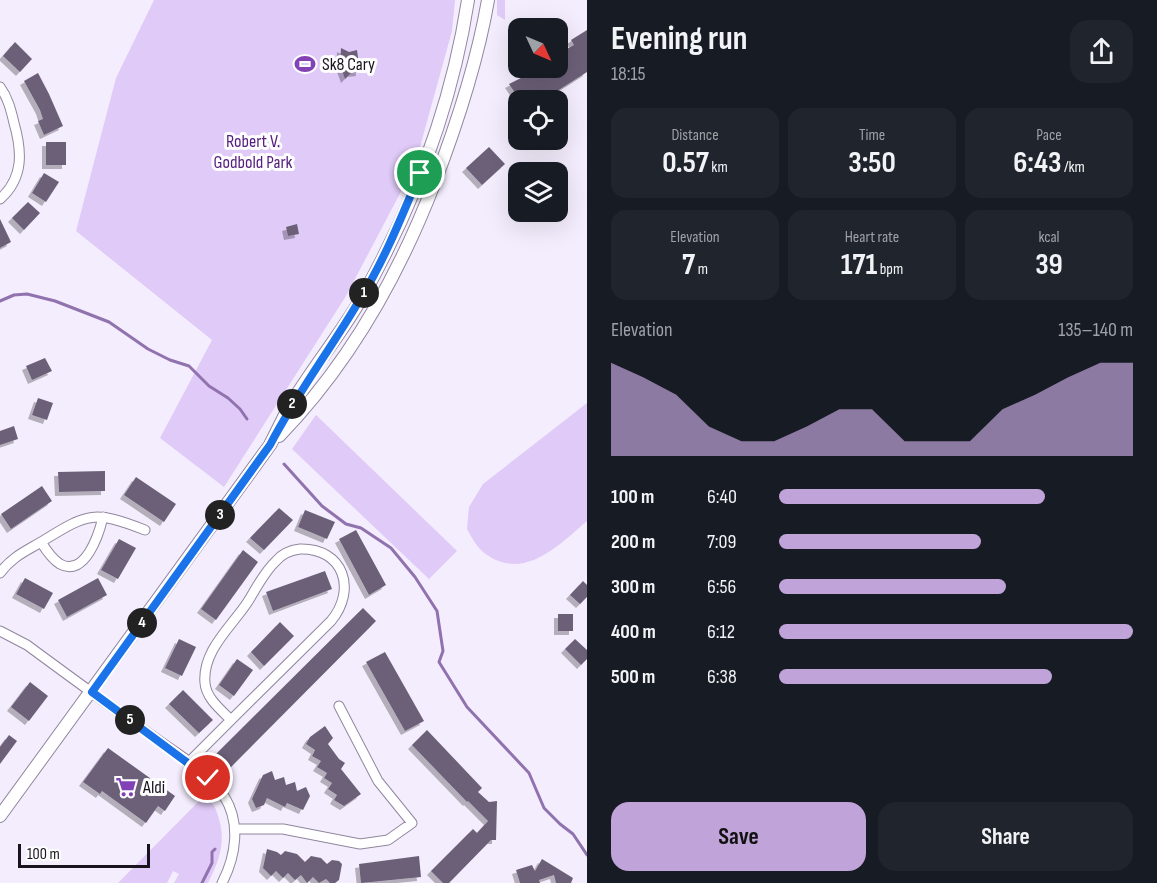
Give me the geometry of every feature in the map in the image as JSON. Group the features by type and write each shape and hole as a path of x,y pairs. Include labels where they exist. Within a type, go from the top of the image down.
{"main road":[{"path":"0,816 270,445 289,407 359,302 385,252 431,146 446,99 468,0"},
{"path":"270,445 299,416 344,357 373,315 398,266 451,143 468,87 488,0"},
{"path":"464,23 483,26"}],"street":[{"path":"0,87 7,98 20,146 14,183 0,199"},
{"path":"40,542 62,565 69,567 77,564 98,539 103,517"},
{"path":"2,567 81,519 116,518 145,530"},
{"path":"189,762 331,621 342,606 345,590 342,573 337,565 322,552 315,549 300,549 281,556 272,565 241,612 218,641 207,663 205,686 211,698 231,720"},
{"path":"0,631 27,645 189,762 215,784 224,795 232,813 235,829 234,850 222,883"},
{"path":"235,829 283,829 369,844 388,840 412,823 378,781 339,706"}],"green space":[{"name":"Robert V. Godbold Park","path":"154,0 455,0 452,31 415,165 346,296 224,487 160,438 212,340 76,231 116,78"},
{"path":"497,0 505,0 505,20 497,15"},
{"path":"587,403 587,521 564,541 538,558 525,563 511,564 497,561 483,552 467,529 469,507 483,484"},
{"path":"316,415 457,551 429,579 292,449"},
{"path":"203,797 210,801 216,809 222,836 218,859 208,883 174,883 179,874 173,871 167,883 118,883"}],"building":[{"path":"587,30 587,72 559,90 513,90 509,84 521,78 568,78 568,48 574,45 571,40"},
{"path":"15,42 32,59 20,72 3,56"},
{"name":"Sk8 Cary","path":"341,48 349,52 357,50 360,72 351,73 345,79 340,65"},
{"path":"38,73 63,126 44,135 38,121 43,119 40,110 24,81"},
{"path":"46,142 66,142 66,165 46,165"},
{"path":"489,147 505,164 482,185 466,168"},
{"path":"44,173 59,182 46,202 32,193"},
{"path":"28,202 40,213 24,230 12,218"},
{"path":"0,219 11,242 0,248"},
{"path":"297,224 299,234 288,236 286,227"},
{"path":"45,358 52,371 32,380 26,366"},
{"path":"38,398 53,403 47,420 32,415"},
{"path":"14,426 18,439 0,445 0,431"},
{"path":"105,471 105,491 59,492 58,472"},
{"path":"136,477 176,504 164,522 124,495"},
{"path":"42,486 52,501 11,529 1,514"},
{"path":"279,508 293,520 264,550 250,538"},
{"path":"305,510 335,522 327,539 298,527"},
{"path":"356,530 386,585 369,595 339,539"},
{"path":"119,539 136,548 118,579 101,570"},
{"path":"243,550 258,562 216,620 201,609"},
{"path":"325,571 332,589 273,611 266,592"},
{"path":"25,578 53,593 44,609 16,594"},
{"path":"98,578 107,595 67,617 58,600"},
{"path":"583,581 587,585 587,597 580,604 570,595"},
{"path":"363,608 376,621 229,769 215,755"},
{"path":"558,614 573,614 573,631 558,631"},
{"path":"280,622 294,636 264,666 251,652"},
{"path":"179,639 196,647 182,676 165,668"},
{"path":"575,639 587,650 587,659 581,665 565,649"},
{"path":"385,652 424,721 405,731 366,662"},
{"path":"237,659 253,670 234,696 219,685"},
{"path":"30,682 48,696 29,721 11,707"},
{"path":"183,690 213,720 199,733 169,704"},
{"path":"325,726 333,738 328,744 339,759 345,763 341,769 361,794 344,806 334,800 337,795 328,789 332,783 324,778 327,773 317,767 321,761 312,756 315,750 306,744 310,737"},
{"path":"427,730 482,788 478,792 489,802 497,801 496,840 491,840 449,883 443,883 431,871 473,829 477,833 488,821 412,745"},
{"path":"9,735 17,741 0,764 0,747"},
{"name":"Aldi","path":"108,748 175,796 165,811 158,806 146,823 102,791 100,794 83,782"},
{"path":"272,771 275,780 284,777 286,785 295,782 297,791 306,787 310,796 303,810 287,803 285,807 267,798 264,805 256,808 252,799 263,775"},
{"path":"267,849 281,855 285,851 297,854 305,862 311,856 321,858 327,864 332,860 339,861 342,864 339,880 330,883 326,879 319,883 313,877 307,883 301,875 295,880 288,873 283,878 276,871 271,876 263,868"},
{"path":"419,856 421,877 361,883 359,864"},
{"path":"542,859 573,878 571,883 556,883 554,875 539,880 540,883 520,883 516,870 532,865 535,871"}],"waterway":[{"path":"0,301 14,295 27,294 55,301 109,322 148,349 189,366 209,386 228,398 247,419"},
{"path":"284,464 322,506 346,524 361,528 391,548 415,577 437,611 443,651 439,662 467,707 529,773 544,808 573,834 587,855"},
{"path":"202,883 212,863 212,852 215,849"}],"place":[{"name":"Sk8 Cary","path":"305,64"},
{"name":"Aldi","path":"126,787"}],"route":[{"path":"208,778 92,692 270,445 289,407 373,278 420,173"}]}
